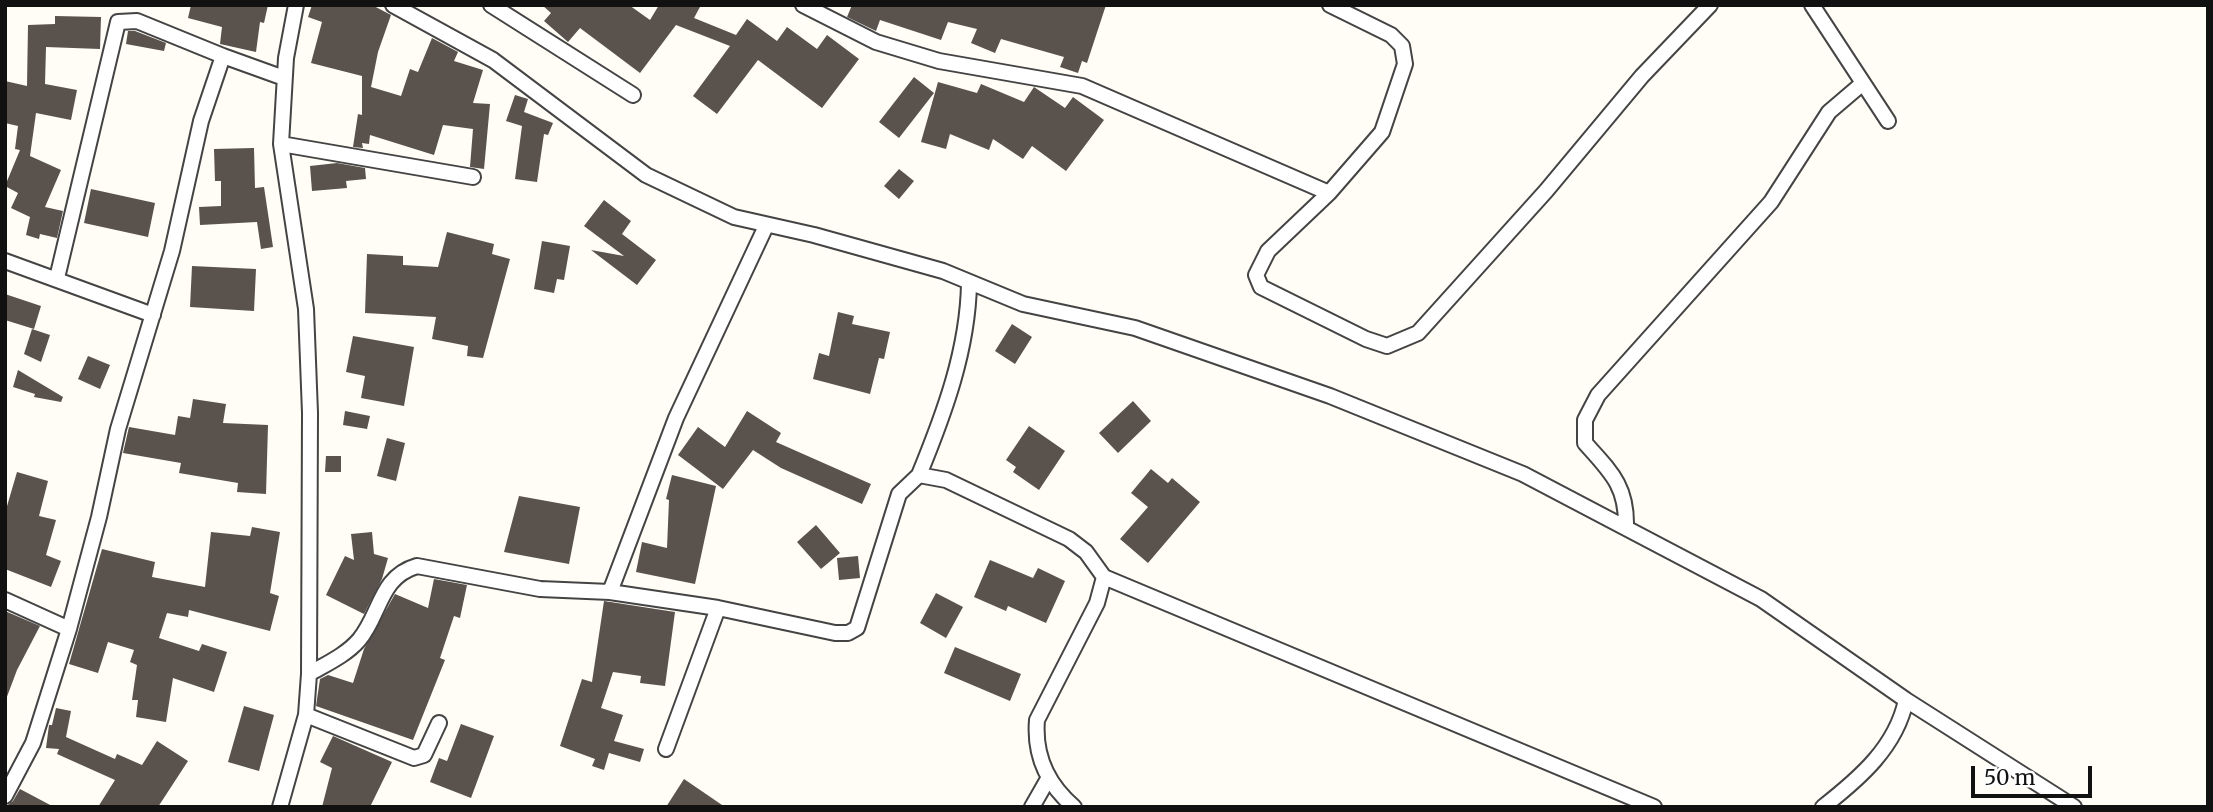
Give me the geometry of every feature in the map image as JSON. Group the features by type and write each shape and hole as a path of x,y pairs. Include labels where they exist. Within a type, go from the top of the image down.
{"street":[{"path":"280,807 306,715 309,674 310,412 306,309 281,144 284,78 296,5"},
{"path":"393,5 493,60 646,175 702,203 765,226 814,234 943,271 1023,304 1135,328 1330,397 1523,474 1761,598 1906,700 2074,807"},
{"path":"491,5 633,94"},
{"path":"803,5 876,43 939,61 1082,86 1329,193"},
{"path":"1330,5 1391,35 1402,46 1405,64 1382,132 1329,193 1268,251 1256,275 1261,287 1366,339 1387,346 1418,333 1546,191 1642,76 1710,5"},
{"path":"1812,5 1888,121"},
{"path":"57,278 118,22 137,21 284,78"},
{"path":"5,796 33,743 69,629 99,517 118,429 178,231 201,121 223,56"},
{"path":"1626,527 1626,509 1619,483 1585,443 1585,420 1598,395 1771,202 1829,112 1863,83"},
{"path":"281,144 473,177"},
{"path":"610,592 676,418 765,226"},
{"path":"5,261 153,315"},
{"path":"309,674 351,648 361,638 392,579 400,571 417,566 540,589 610,592 718,608 835,633 848,633 857,628 899,494 919,475 960,356 969,318 970,283"},
{"path":"919,475 946,480 1069,539 1086,552 1104,578 1654,807"},
{"path":"1074,807 1048,779 1035,740 1037,720 1044,701 1097,603 1104,578"},
{"path":"5,600 69,629"},
{"path":"666,749 718,608"},
{"path":"1823,807 1849,787 1884,750 1901,722 1906,700"},
{"path":"306,715 414,758 424,755 439,723"},
{"path":"1032,807 1048,779"}],"building":[{"path":"191,5 268,5 264,23 260,22 256,52 220,44 222,27 188,18"},
{"path":"312,5 372,5 391,15 378,52 371,87 401,96 410,69 418,72 432,38 458,52 454,61 483,70 473,103 490,104 484,169 470,167 473,129 443,125 434,155 370,135 369,144 362,143 363,148 353,147 358,114 362,115 362,76 311,63 322,22 308,17"},
{"path":"542,5 629,5 650,20 659,5 701,5 694,18 736,35 747,19 777,41 787,27 817,49 827,35 859,59 822,108 758,60 717,114 693,96 730,46 676,25 640,73 580,28 568,42 544,21 551,13"},
{"path":"852,5 1106,5 1087,63 1082,61 1078,73 1060,67 1064,57 1001,39 995,53 971,43 977,29 948,22 941,40 880,20 876,31 847,17"},
{"path":"55,16 101,17 100,49 46,47 45,84 77,90 71,120 36,113 30,156 61,170 45,207 63,211 57,238 40,234 39,239 26,235 30,217 11,208 18,193 5,186 20,150 15,149 18,126 5,123 5,81 27,86 28,25 55,24"},
{"path":"128,31 135,31 166,43 164,51 126,44"},
{"path":"914,77 934,93 899,138 879,122"},
{"path":"938,82 977,93 981,84 1024,102 1034,87 1065,108 1073,97 1104,120 1066,171 1032,146 1023,159 993,139 989,150 950,134 946,149 921,142"},
{"path":"515,95 528,99 524,112 553,123 548,135 544,134 537,182 515,179 522,126 506,121"},
{"path":"254,148 255,188 264,187 273,247 261,249 257,222 200,225 199,207 221,206 221,181 215,181 214,149"},
{"path":"337,163 365,168 366,179 346,181 347,188 312,191 310,166"},
{"path":"899,169 914,181 899,199 884,186"},
{"path":"91,189 155,203 148,237 84,223"},
{"path":"604,200 631,221 622,234 656,260 637,285 591,250 624,256 584,226"},
{"path":"447,232 494,244 492,254 510,259 483,358 467,356 468,346 432,339 436,317 365,313 367,254 403,256 403,265 438,267"},
{"path":"542,241 570,246 564,280 557,279 554,293 534,289"},
{"path":"192,266 256,269 254,311 190,307"},
{"path":"5,294 41,306 34,329 5,320"},
{"path":"838,312 854,316 852,324 890,332 884,359 879,358 870,394 813,379 819,353 829,356"},
{"path":"1012,324 1032,337 1015,364 995,351"},
{"path":"32,329 50,335 41,362 24,354"},
{"path":"353,336 414,347 404,406 361,398 365,376 346,372"},
{"path":"88,356 110,365 100,389 78,379"},
{"path":"18,370 63,397 61,402 34,397 35,394 13,387"},
{"path":"193,399 226,404 223,423 268,425 266,494 237,492 238,483 179,473 181,463 123,453 129,427 175,435 178,416 190,418"},
{"path":"1133,401 1151,421 1118,453 1099,433"},
{"path":"345,411 370,416 367,429 343,425"},
{"path":"747,411 781,433 776,442 871,484 862,504 781,468 753,450 723,489 678,455 698,427 725,447"},
{"path":"1029,426 1065,451 1039,490 1013,472 1016,467 1006,460"},
{"path":"387,438 405,443 396,481 377,476"},
{"path":"326,456 341,456 341,472 325,472"},
{"path":"1151,469 1168,483 1172,478 1200,502 1148,563 1120,539 1148,507 1131,493"},
{"path":"17,472 48,481 39,516 56,520 46,555 61,561 51,587 5,569 5,513"},
{"path":"672,475 716,486 695,584 636,572 642,542 667,548 669,500 666,499"},
{"path":"519,496 580,507 569,564 504,552"},
{"path":"816,525 840,553 821,569 797,542"},
{"path":"252,527 280,532 270,593 279,596 270,631 189,610 188,617 167,613 159,638 199,651 202,644 227,652 214,692 173,678 166,722 136,717 138,700 132,700 137,665 130,662 134,650 108,642 98,673 69,664 102,549 155,562 152,577 205,587 211,532 250,536"},
{"path":"372,532 374,554 388,558 382,579 364,614 326,595 345,556 354,560 351,534"},
{"path":"858,556 860,578 839,580 837,558"},
{"path":"990,560 1033,578 1038,568 1065,581 1046,623 1008,606 1006,611 974,597"},
{"path":"434,579 467,585 460,618 454,616 440,658 445,660 413,740 316,706 320,679 328,675 353,683 364,649 395,594 428,608"},
{"path":"936,593 963,607 946,638 920,623"},
{"path":"604,601 675,612 665,686 640,683 641,676 613,672 601,708 623,715 614,741 644,749 640,762 609,753 604,770 592,766 595,759 560,746 582,679 592,682"},
{"path":"5,611 40,626 17,670 5,702"},
{"path":"955,647 1021,674 1010,701 944,673"},
{"path":"244,706 274,715 259,771 228,762"},
{"path":"56,708 71,711 66,737 115,759 117,754 142,765 157,741 188,761 158,807 98,807 115,780 57,754 59,749 46,748 49,725 52,725"},
{"path":"461,724 494,736 471,798 430,782 439,758 447,761"},
{"path":"333,736 392,762 370,807 322,807 332,768 320,762"},
{"path":"684,779 725,807 666,807"},
{"path":"20,789 54,807 5,807 13,801"}]}
